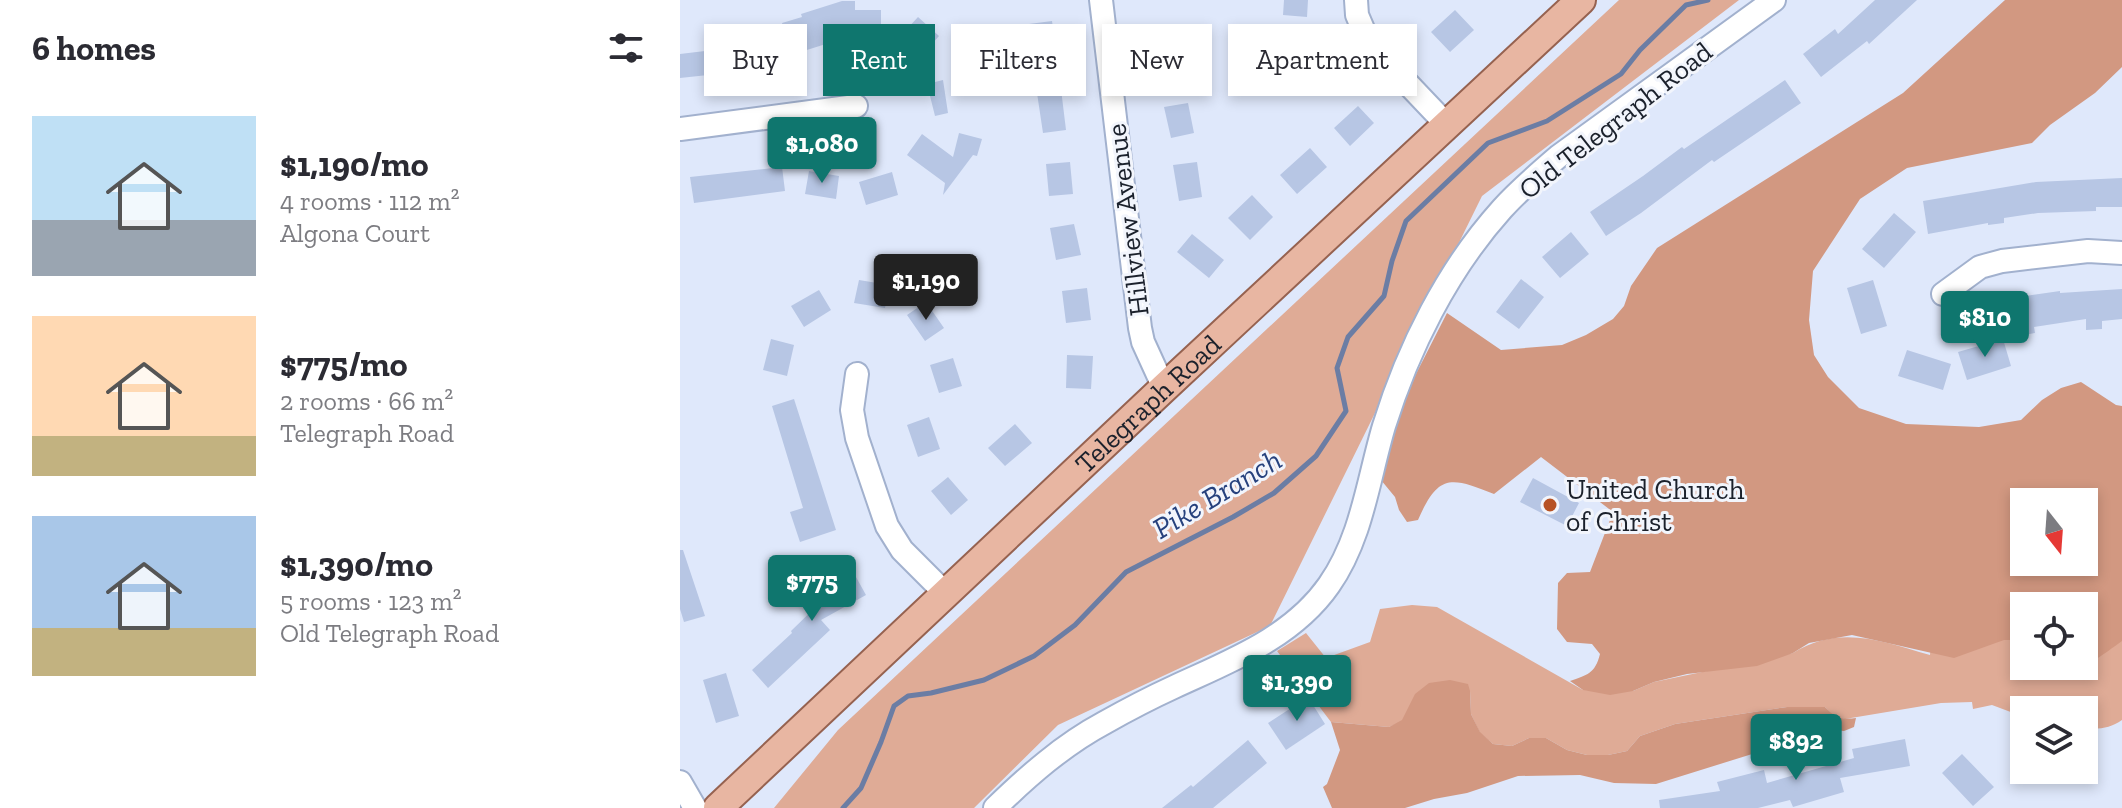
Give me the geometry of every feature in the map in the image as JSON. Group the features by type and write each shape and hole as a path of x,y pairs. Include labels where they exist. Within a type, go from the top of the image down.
{"main road":[{"name":"Telegraph Road","path":"718,808 1581,0"}],"street":[{"name":"Hillview Avenue","path":"1101,0 1140,328 1143,342 1164,388"},
{"path":"1356,0 1357,15 1369,43 1446,124"},
{"name":"Old Telegraph Road","path":"995,808 1077,738 1171,688 1250,651 1294,623 1314,604 1329,586 1351,546 1366,503 1386,421 1403,374 1445,288 1479,237 1528,182 1559,156 1774,0"},
{"path":"680,129 856,106"},
{"path":"1943,294 1980,267 2002,261 2088,251 2122,253"},
{"path":"857,374 852,410 857,438 887,526 902,550 945,593"},
{"path":"680,782 695,808"}],"shaded area":[{"path":"1619,0 1739,0 1482,196 1270,626 1058,725 974,808 774,808 838,730"},
{"path":"2005,0 2122,0 2122,67 2095,93 2050,125 2032,143 1907,168 1860,199 1813,271 1809,320 1814,355 1828,377 1859,408 1906,424 1979,427 2021,420 2042,400 2061,388 2081,382 2122,406 2122,641 2098,658 2098,592 2010,592 2010,640 1954,658 1852,635 1809,643 1793,653 1757,666 1687,674 1610,695 1583,690 1570,681 1590,673 1600,654 1592,644 1567,642 1557,629 1558,583 1567,573 1590,572 1613,512 1541,457 1494,494 1466,484 1447,483 1432,494 1418,520 1407,522 1395,497 1381,480 1394,417 1447,313 1501,350 1562,345 1613,319 1624,306 1631,286 1657,248 1903,93"},
{"path":"2122,447 2122,720 2104,728 2098,729 2098,696 2010,696 2010,712 1992,705 1973,709 1972,702 1941,703 1845,719 1833,716 1825,707 1787,707 1675,724 1640,736 1627,751 1587,755 1567,750 1546,738 1529,738 1512,746 1493,744 1480,733 1471,714 1470,691 1389,727 1331,722 1277,651 1306,633 1326,658 1370,642 1380,609 1412,605 1437,607 1583,690 1633,691 1654,682 1793,653 1810,644 1844,637 1878,641 1930,655 1943,466"},
{"path":"1450,680 1468,684 1471,714 1480,732 1493,744 1512,746 1529,738 1546,738 1567,750 1587,755 1627,751 1640,736 1675,724 1787,707 1825,707 1838,717 1856,718 1854,727 1844,731 1797,726 1785,740 1765,750 1656,784 1614,783 1580,775 1518,776 1467,793 1405,808 1332,808 1323,787 1340,750 1331,722 1389,727 1402,720 1415,694 1429,683"}],"building":[{"path":"1284,0 1308,0 1307,17 1283,15"},
{"path":"1875,0 1917,0 1869,44 1867,41 1821,77 1803,54 1835,29 1838,34"},
{"path":"842,1 855,1 855,10 881,10 881,24 823,24 823,45 807,50 807,24 782,23 802,17 801,14"},
{"path":"1455,10 1474,30 1450,52 1431,32"},
{"path":"918,17 926,24 912,24"},
{"path":"704,51 704,75 680,78 680,54"},
{"path":"943,80 948,113 935,116 930,96 935,96 935,82"},
{"path":"1785,80 1801,103 1714,162 1712,160 1606,236 1590,212"},
{"path":"1037,96 1062,96 1066,130 1043,133"},
{"path":"1188,103 1194,133 1171,138 1164,107"},
{"path":"1358,106 1374,123 1350,146 1334,128"},
{"path":"959,133 982,139 977,156 973,155 943,195 945,183 907,155 922,134 953,157"},
{"path":"1310,148 1327,167 1297,194 1280,175"},
{"path":"1070,162 1073,194 1049,196 1046,164"},
{"path":"1197,162 1202,197 1179,201 1173,165"},
{"path":"782,167 785,191 694,203 690,177"},
{"path":"809,171 839,176 836,199 805,194"},
{"path":"892,172 898,195 866,205 859,182"},
{"path":"2122,178 2122,207 2038,213 2004,218 2004,223 1928,234 1923,201 2036,182"},
{"path":"1252,195 1273,217 1250,240 1228,218"},
{"path":"1894,213 1916,232 1884,268 1862,249"},
{"path":"1074,224 1081,255 1056,260 1050,228"},
{"path":"1571,232 1589,254 1560,278 1542,257"},
{"path":"1192,234 1224,260 1209,278 1177,252"},
{"path":"1521,279 1544,297 1519,329 1496,312"},
{"path":"859,280 889,285 885,308 854,303"},
{"path":"1873,280 1887,326 1861,334 1847,288"},
{"path":"1087,288 1091,320 1066,323 1062,291"},
{"path":"2122,289 2122,319 2102,321 2102,329 2086,330 2086,319 2034,327 2035,333 2016,336 2011,298 2060,291"},
{"path":"819,290 831,310 804,327 791,306"},
{"path":"926,302 944,328 925,341 907,315"},
{"path":"771,339 794,345 787,376 763,370"},
{"path":"2003,339 2011,366 1967,380 1958,352"},
{"path":"1907,350 1951,364 1943,390 1898,376"},
{"path":"1067,355 1093,356 1091,389 1066,388"},
{"path":"953,358 962,386 939,393 930,365"},
{"path":"794,399 836,530 800,542 790,512 803,508 772,406"},
{"path":"929,417 940,449 918,457 907,425"},
{"path":"1015,424 1032,443 1005,466 988,448"},
{"path":"948,477 968,500 951,515 931,491"},
{"path":"1533,478 1579,503 1567,526 1520,502"},
{"path":"680,550 683,550 705,616 684,622 680,609"},
{"path":"846,559 866,595 821,620 830,630 768,688 752,670 828,595 817,575"},
{"path":"726,673 739,716 716,723 703,680"},
{"path":"1308,697 1325,724 1286,750 1268,723"},
{"path":"1905,739 1910,766 1840,778 1844,792 1793,807 1790,800 1758,808 1660,808 1659,800 1720,791 1717,782 1764,770 1767,783 1854,758 1852,749"},
{"path":"1248,740 1267,763 1213,808 1162,808 1191,785 1193,787"},
{"path":"1962,754 1994,787 1973,806 1942,773"}],"waterway":[{"name":"Pike Branch","path":"843,808 861,788 894,706 908,696 984,680 1034,656 1075,625 1126,572 1274,493 1316,456 1346,411 1337,368 1348,337 1384,296 1406,221 1488,143 1547,121 1621,74 1640,50 1686,5 1708,0"}],"place":[{"name":"United Church of Christ","path":"1550,505"}]}
